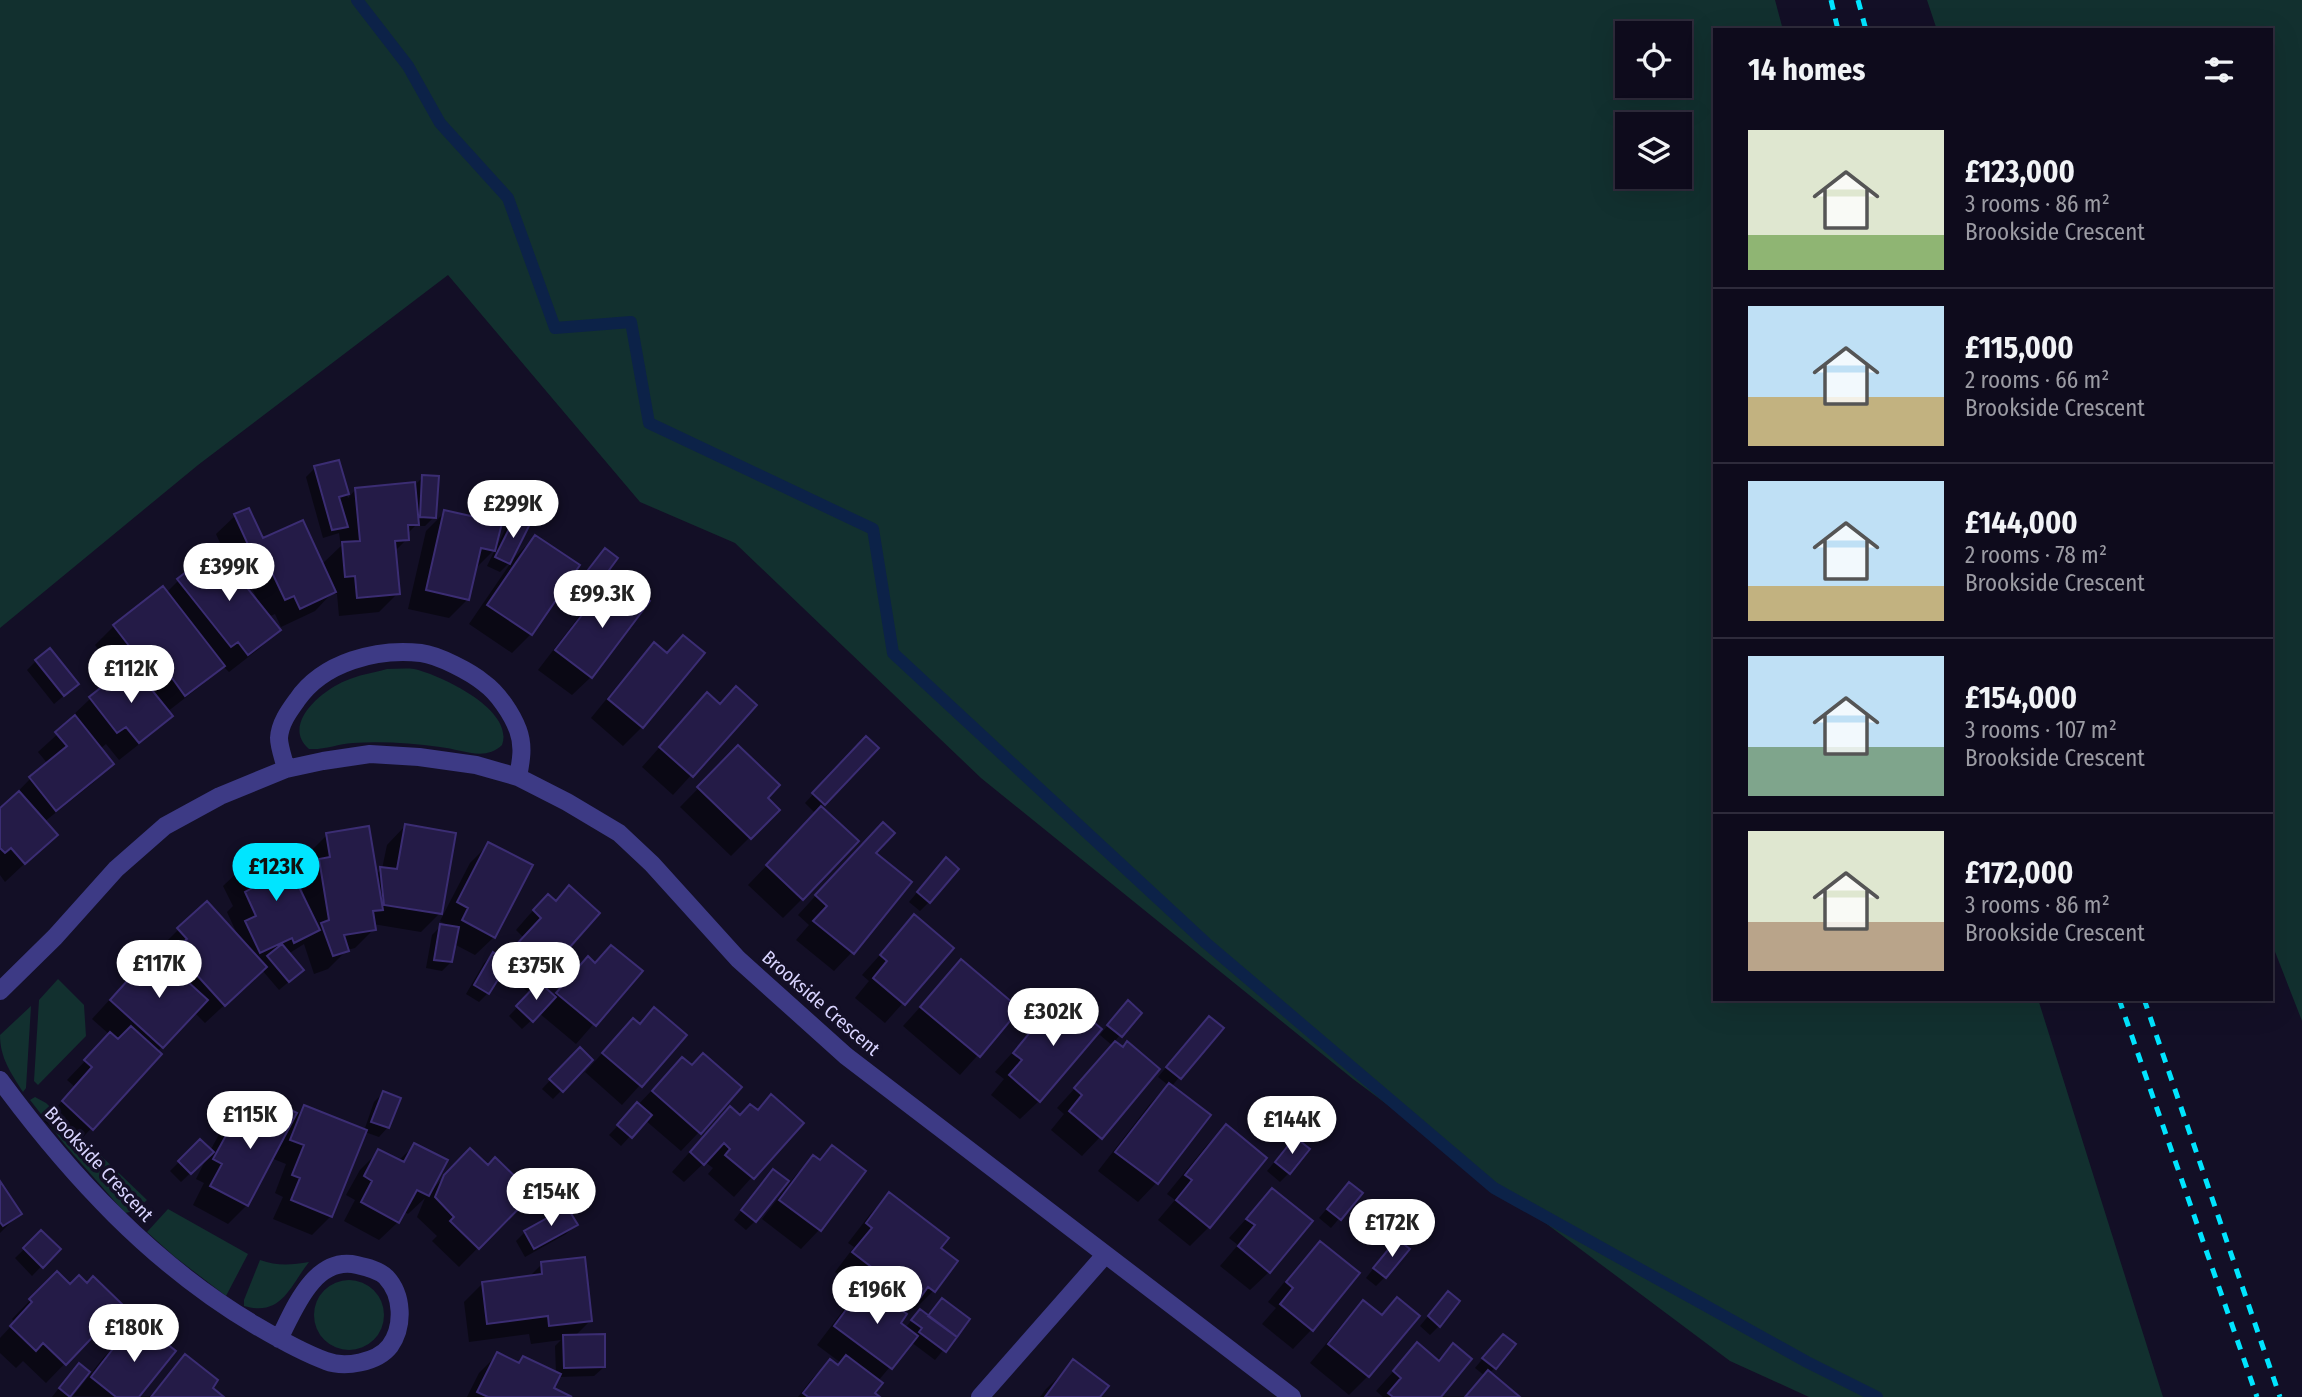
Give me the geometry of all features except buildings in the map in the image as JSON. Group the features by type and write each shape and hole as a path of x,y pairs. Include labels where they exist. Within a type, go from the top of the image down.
{"street":[{"path":"286,769 279,739 285,716 303,690 331,669 357,659 387,653 423,653 453,665 485,683 510,713 519,731 522,751 518,777"},
{"name":"Brookside Crescent","path":"0,991 116,869 165,826 220,796 286,769 370,754 419,757 475,765 518,777 567,802 619,834 652,864 738,958 846,1056 1292,1397"},
{"name":"Brookside Crescent","path":"0,1080 33,1124 113,1215 180,1275 225,1308 279,1339 328,1362 350,1364 373,1358 389,1348 398,1329 401,1310 385,1277 369,1268 351,1263 332,1266 317,1276 301,1297 279,1339"},
{"path":"979,1397 1105,1255"}],"green space":[{"path":"0,0 1775,0 1782,28 1713,28 1713,1001 2039,1001 2163,1397 1809,1397 1730,1361 1353,1079 981,778 735,543 640,502 448,275 198,465 0,628"},
{"path":"1927,0 2302,0 2302,1021 2273,947 2273,28 1936,28"},
{"path":"387,669 411,669 426,673 441,678 473,696 498,719 503,732 502,745 488,753 480,754 385,742 309,749 299,730 307,710 335,686"},
{"path":"58,979 84,1005 86,1036 38,1085 34,1081 39,1000"},
{"path":"31,1006 26,1088 23,1092 4,1058 0,1035"},
{"path":"35,1097 46,1103 147,1200 135,1211 125,1213 30,1100"},
{"path":"168,1209 248,1254 226,1296 147,1232"},
{"path":"260,1260 284,1264 309,1262 284,1297 276,1303 268,1307 244,1306"},
{"path":"349,1280 374,1290 384,1315 374,1340 349,1350 324,1340 314,1315 324,1290"}],"waterway":[{"path":"357,0 408,66 440,123 508,198 555,328 631,322 649,423 873,529 893,653 1206,943 1494,1188 1807,1362 1877,1397"}],"railway":[{"path":"1831,0 1838,28"},
{"path":"1858,0 1865,28"},
{"path":"2120,1001 2257,1397"},
{"path":"2145,1001 2280,1397"}]}
